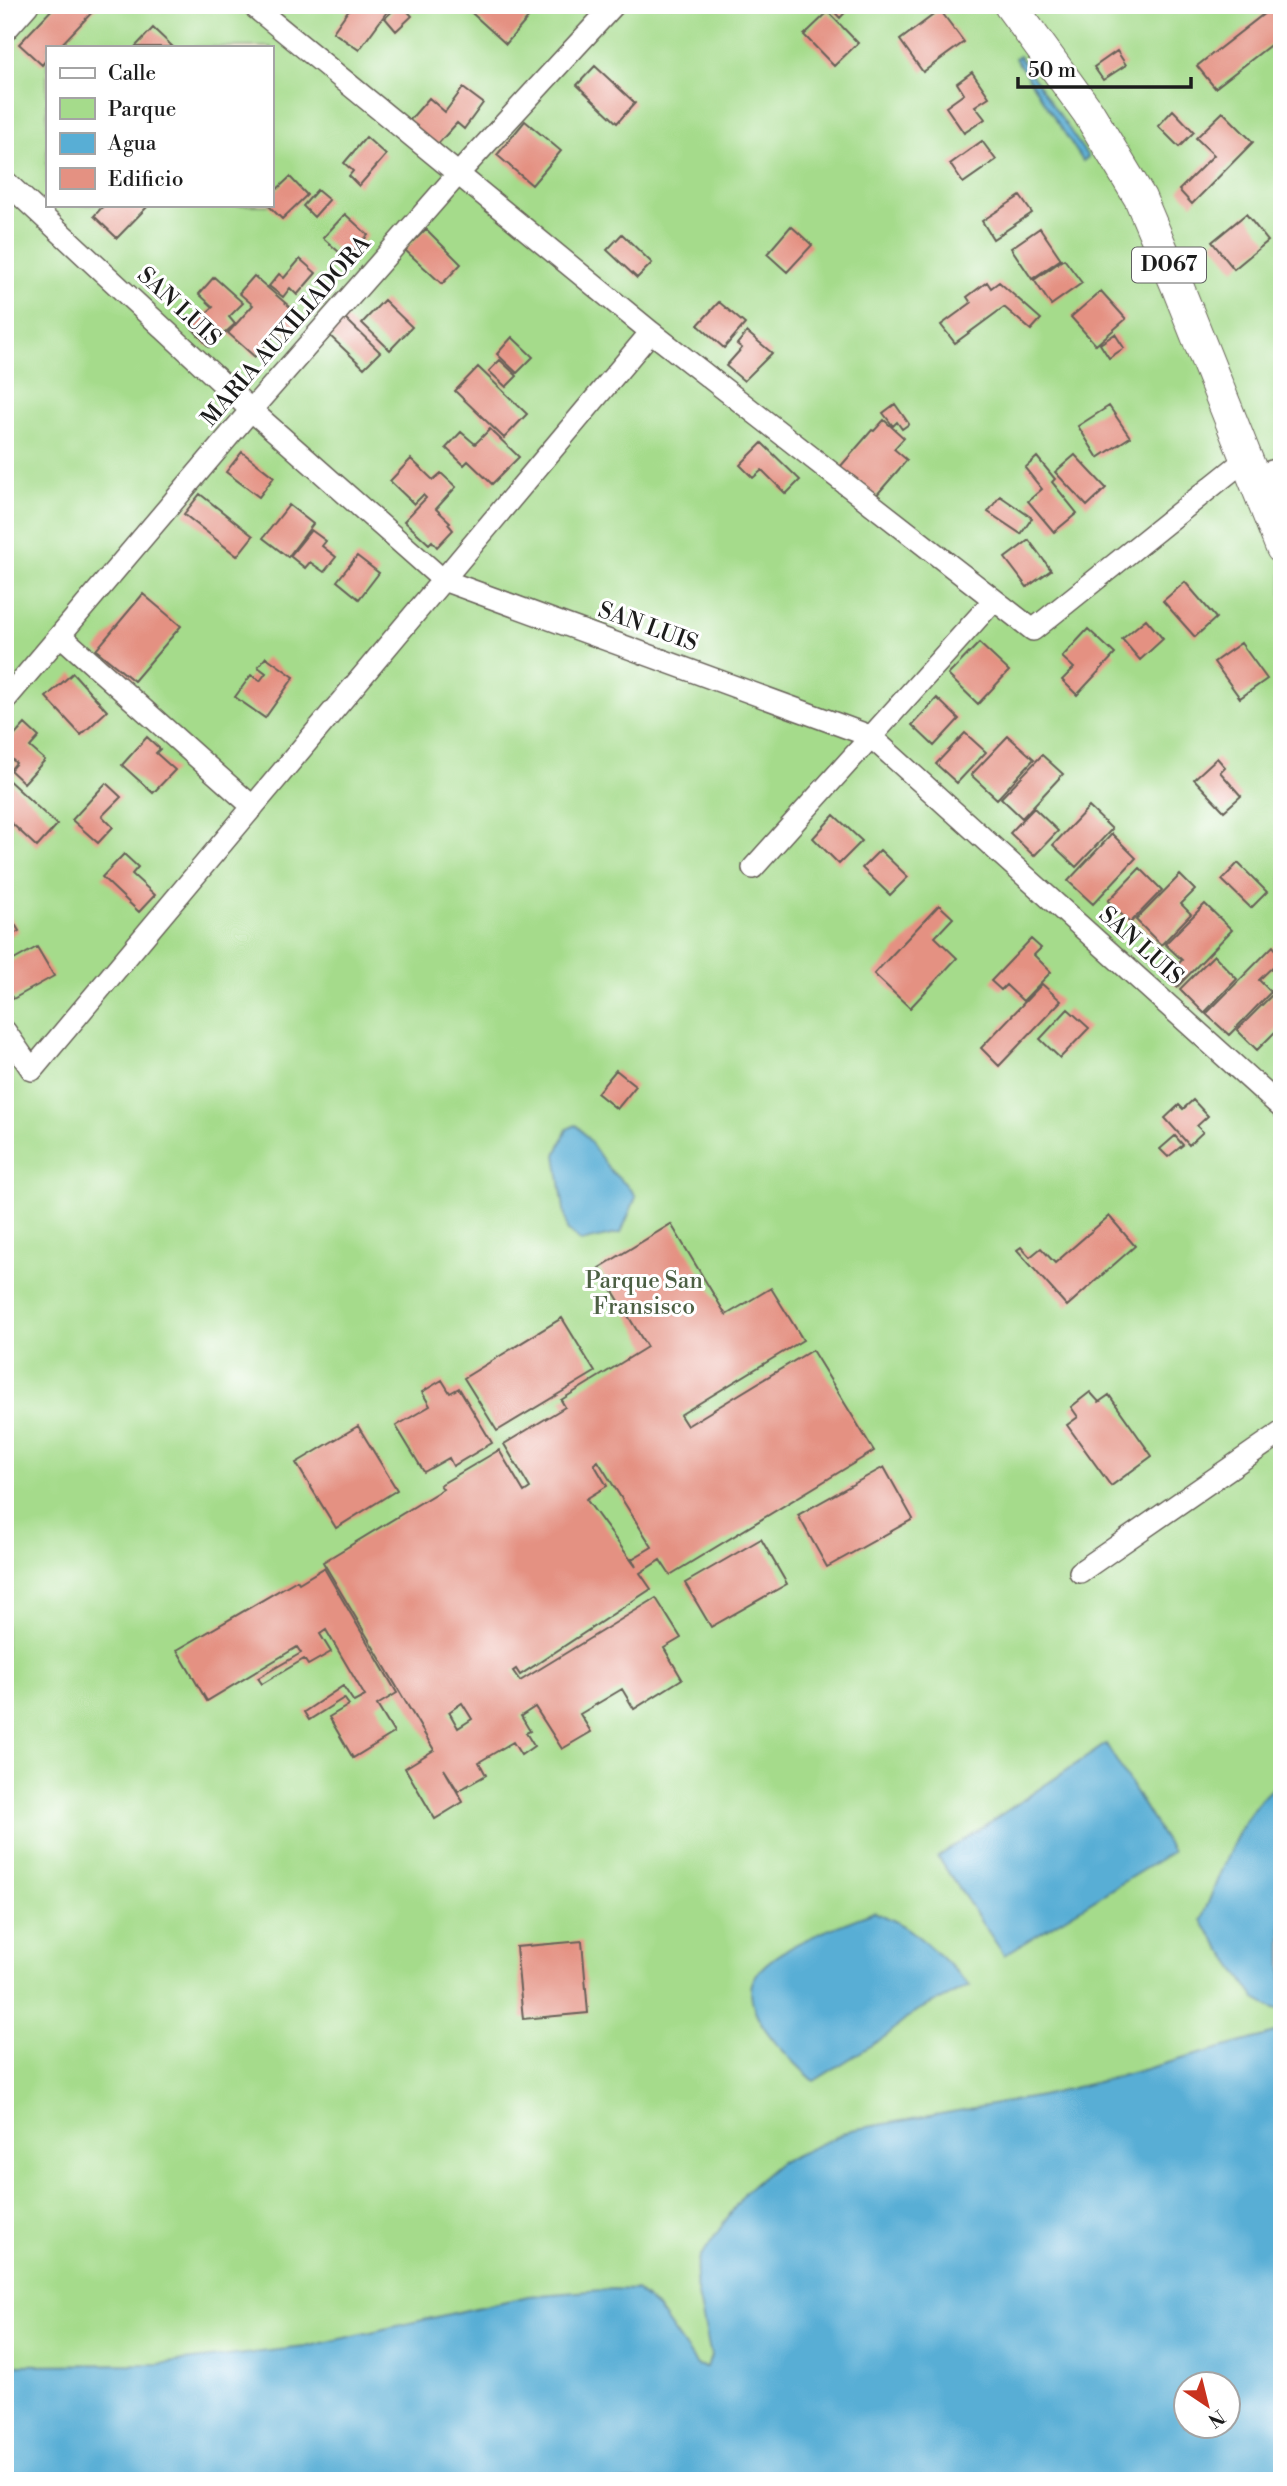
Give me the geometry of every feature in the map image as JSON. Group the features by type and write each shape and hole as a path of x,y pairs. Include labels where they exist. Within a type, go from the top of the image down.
{"main road":[{"name":"D067","path":"1010,5 1088,112 1140,198 1260,468 1282,548"}],"street":[{"path":"5,31 29,5"},
{"path":"252,5 988,607 1033,630 1260,468"},
{"name":"MARIA AUXILIADORA","path":"5,700 251,410 458,174 614,5"},
{"name":"SAN LUIS","path":"5,181 251,410 443,580 870,736 1282,1108"},
{"path":"5,1031 32,1069 651,332"},
{"path":"753,867 988,607"},
{"path":"60,635 253,807"},
{"path":"1080,1572 1277,1435"}],"green space":[{"name":"Parque San Fransisco","path":"5,5 1282,5 1282,2440 1241,2481 5,2481"}],"water":[{"path":"1019,56 1088,157 1083,161 1015,58"},
{"path":"576,1125 610,1170 636,1197 621,1233 581,1242 567,1230 556,1155 567,1129"},
{"path":"1106,1744 1172,1852 1004,1955 938,1857"},
{"path":"1282,1780 1282,2010 1274,2009 1256,1999 1201,1920 1243,1825 1267,1792"},
{"path":"874,1912 914,1933 970,1986 916,2011 886,2036 814,2081 774,2040 757,2016 751,1990 755,1977 782,1952 822,1932"},
{"path":"1282,2031 1282,2481 5,2481 5,2365 158,2364 305,2347 528,2296 613,2289 636,2290 657,2308 697,2365 707,2367 711,2356 695,2281 700,2258 746,2191 780,2162 851,2130 1041,2096"}],"building":[{"path":"56,5 99,5 60,46 46,46 46,60 42,65 19,44"},
{"path":"352,5 384,5 389,9 359,50 333,32"},
{"path":"399,5 412,16 396,31 385,18"},
{"path":"463,5 516,5 529,17 506,44"},
{"path":"852,5 840,18 830,7"},
{"path":"1274,6 1282,16 1282,36 1215,88 1197,66"},
{"path":"940,10 964,42 923,72 900,40"},
{"path":"828,12 858,43 834,66 804,35"},
{"path":"153,28 172,46 136,46"},
{"path":"1117,51 1126,65 1103,80 1094,67"},
{"path":"595,66 635,103 617,123 577,85"},
{"path":"972,72 989,97 975,106 985,119 964,133 946,107 964,94 957,83"},
{"path":"463,88 483,103 464,129 457,123 436,146 408,122 429,98 445,112"},
{"path":"1173,110 1194,132 1179,147 1158,126"},
{"path":"1223,112 1253,142 1192,204 1179,190 1214,155 1196,138"},
{"path":"525,121 561,151 532,185 497,155"},
{"path":"366,137 386,155 359,186 349,176 353,171 344,163"},
{"path":"982,141 996,160 963,183 950,164"},
{"path":"290,177 307,195 282,219 269,206 273,206 273,193"},
{"path":"317,190 329,200 314,217 303,206"},
{"path":"1020,196 1032,213 993,239 982,221"},
{"path":"103,206 148,206 117,238 94,216"},
{"path":"345,214 368,235 347,259 323,238"},
{"path":"1246,214 1268,241 1234,269 1212,242"},
{"path":"791,226 812,245 787,272 767,254"},
{"path":"1040,228 1061,259 1032,279 1011,248"},
{"path":"426,229 461,264 442,284 405,250"},
{"path":"622,234 652,263 637,278 607,250"},
{"path":"300,259 316,273 297,295 290,288 283,297 269,286 279,274 284,278"},
{"path":"1064,259 1082,283 1051,305 1034,280"},
{"path":"254,276 303,318 288,335 280,328 255,357 228,333 253,305 239,293"},
{"path":"214,277 243,303 229,317 235,324 209,347 191,327 213,307 199,294"},
{"path":"987,282 991,288 999,282 1041,319 1031,330 1004,307 955,343 941,325 971,303 967,297"},
{"path":"1101,291 1126,319 1096,345 1071,317"},
{"path":"384,300 412,327 390,350 362,323"},
{"path":"719,302 745,324 724,348 698,325"},
{"path":"344,317 380,352 364,368 328,334"},
{"path":"747,332 772,353 744,381 726,366 742,348 737,344"},
{"path":"1115,334 1124,348 1109,358 1100,344"},
{"path":"512,337 533,357 517,373 497,354"},
{"path":"500,360 517,376 506,387 489,371"},
{"path":"478,367 527,414 504,438 455,391"},
{"path":"895,404 909,424 902,429 897,422 893,426 883,413"},
{"path":"1109,406 1130,437 1098,458 1078,426"},
{"path":"884,420 904,438 894,449 907,460 875,497 840,467"},
{"path":"490,429 519,457 492,484 468,461 464,465 446,448 461,432 475,444"},
{"path":"762,443 800,480 786,494 762,470 753,478 740,465"},
{"path":"242,452 274,477 259,497 226,472"},
{"path":"1075,455 1106,488 1087,506 1055,472"},
{"path":"1037,457 1055,479 1052,482 1077,513 1054,532 1028,501 1042,489 1025,468"},
{"path":"411,459 433,480 441,473 456,487 436,509 450,522 448,524 453,530 437,547 432,541 429,544 404,521 426,498 423,495 414,504 390,481"},
{"path":"200,494 253,536 237,556 184,514"},
{"path":"1000,496 1032,518 1021,534 988,512"},
{"path":"289,505 313,524 288,557 263,538"},
{"path":"311,530 326,541 322,546 336,557 324,572 310,562 305,568 290,556"},
{"path":"1029,540 1051,570 1027,587 1005,558"},
{"path":"357,556 379,573 359,599 337,581"},
{"path":"1185,582 1216,618 1195,637 1163,601"},
{"path":"143,594 181,626 134,681 96,650"},
{"path":"1146,619 1163,639 1140,660 1122,639"},
{"path":"1088,629 1115,654 1077,695 1062,680 1074,668 1062,657"},
{"path":"979,643 1009,671 978,704 948,675"},
{"path":"1241,643 1267,679 1240,698 1214,662"},
{"path":"266,657 294,677 265,718 235,697 251,675 260,681 266,673 258,667"},
{"path":"73,673 107,711 81,735 46,697"},
{"path":"937,698 959,719 934,746 912,725"},
{"path":"25,724 39,737 30,747 45,760 24,783 10,770 16,763 5,753 5,746"},
{"path":"965,733 986,752 957,783 936,764"},
{"path":"1008,736 1034,759 997,799 971,775"},
{"path":"147,737 160,749 156,753 175,770 153,793 122,765"},
{"path":"1042,755 1063,774 1022,818 1001,798"},
{"path":"1217,758 1225,767 1220,772 1241,796 1224,811 1194,779"},
{"path":"5,777 57,825 37,847 5,817"},
{"path":"106,783 121,797 102,816 113,827 98,843 72,820"},
{"path":"1089,807 1112,829 1076,867 1053,845"},
{"path":"1034,808 1058,831 1034,856 1010,833"},
{"path":"834,815 862,841 839,864 813,838"},
{"path":"1112,834 1136,858 1093,904 1068,881"},
{"path":"880,850 908,877 890,895 862,868"},
{"path":"124,854 138,867 132,874 155,895 139,912 102,877"},
{"path":"1238,863 1267,892 1251,908 1222,880"},
{"path":"1140,868 1162,890 1130,923 1108,901"},
{"path":"1180,875 1195,890 1181,904 1191,914 1161,945 1136,920"},
{"path":"1205,904 1232,930 1177,987 1166,977 1182,960 1165,944"},
{"path":"939,905 953,918 935,937 957,958 910,1008 874,974"},
{"path":"5,908 19,931 5,939"},
{"path":"1031,939 1041,948 1034,955 1051,972 1023,1001 1006,985 1001,990 991,981"},
{"path":"1273,946 1282,958 1259,980 1271,992 1229,1035 1206,1014"},
{"path":"37,947 54,976 13,999 5,985 5,965"},
{"path":"1214,955 1237,979 1204,1013 1180,989"},
{"path":"1042,984 1061,1001 999,1066 981,1048"},
{"path":"1279,988 1282,991 1282,1025 1257,1050 1237,1030"},
{"path":"1068,1009 1089,1028 1060,1058 1040,1039"},
{"path":"616,1070 636,1086 617,1109 597,1093"},
{"path":"1193,1100 1208,1116 1197,1126 1203,1132 1189,1145 1165,1118 1179,1105 1183,1109"},
{"path":"1175,1136 1183,1145 1168,1157 1160,1149"},
{"path":"1109,1216 1135,1246 1067,1306 1017,1250 1021,1247 1030,1257 1041,1248 1055,1263"},
{"path":"671,1224 726,1315 771,1288 803,1340 680,1415 687,1426 812,1350 874,1451 670,1575 660,1560 640,1573 651,1589 520,1675 516,1669 513,1671 520,1681 656,1598 681,1638 664,1648 682,1679 634,1709 622,1689 580,1714 591,1732 562,1749 535,1707 521,1716 530,1731 526,1733 534,1746 521,1755 513,1742 479,1762 486,1775 458,1791 444,1769 463,1802 435,1819 405,1768 434,1750 323,1562 443,1489 440,1485 499,1450 524,1492 530,1488 504,1444 565,1407 561,1400 647,1347 599,1268","holes":["598,1461 652,1547 632,1559 636,1567 586,1499 607,1486 594,1464","462,1703 472,1719 458,1728 449,1712"]},
{"path":"562,1318 595,1372 497,1431 464,1378"},
{"path":"442,1380 450,1393 459,1388 492,1443 453,1466 449,1458 424,1472 396,1426 430,1406 422,1392"},
{"path":"1090,1392 1099,1402 1109,1395 1152,1456 1111,1486 1067,1425 1078,1417 1071,1407"},
{"path":"358,1426 397,1490 336,1528 296,1463"},
{"path":"884,1467 913,1519 827,1567 798,1515"},
{"path":"761,1539 787,1584 711,1627 685,1583"},
{"path":"324,1568 397,1693 377,1705 394,1733 353,1758 329,1717 349,1705 344,1698 309,1720 304,1712 343,1686 354,1702 365,1696 326,1630 320,1634 331,1652 308,1665 304,1659 262,1684 258,1678 301,1653 297,1647 207,1701 177,1650 297,1580 299,1583"},
{"path":"582,1941 588,2013 523,2019 516,1947"}]}
